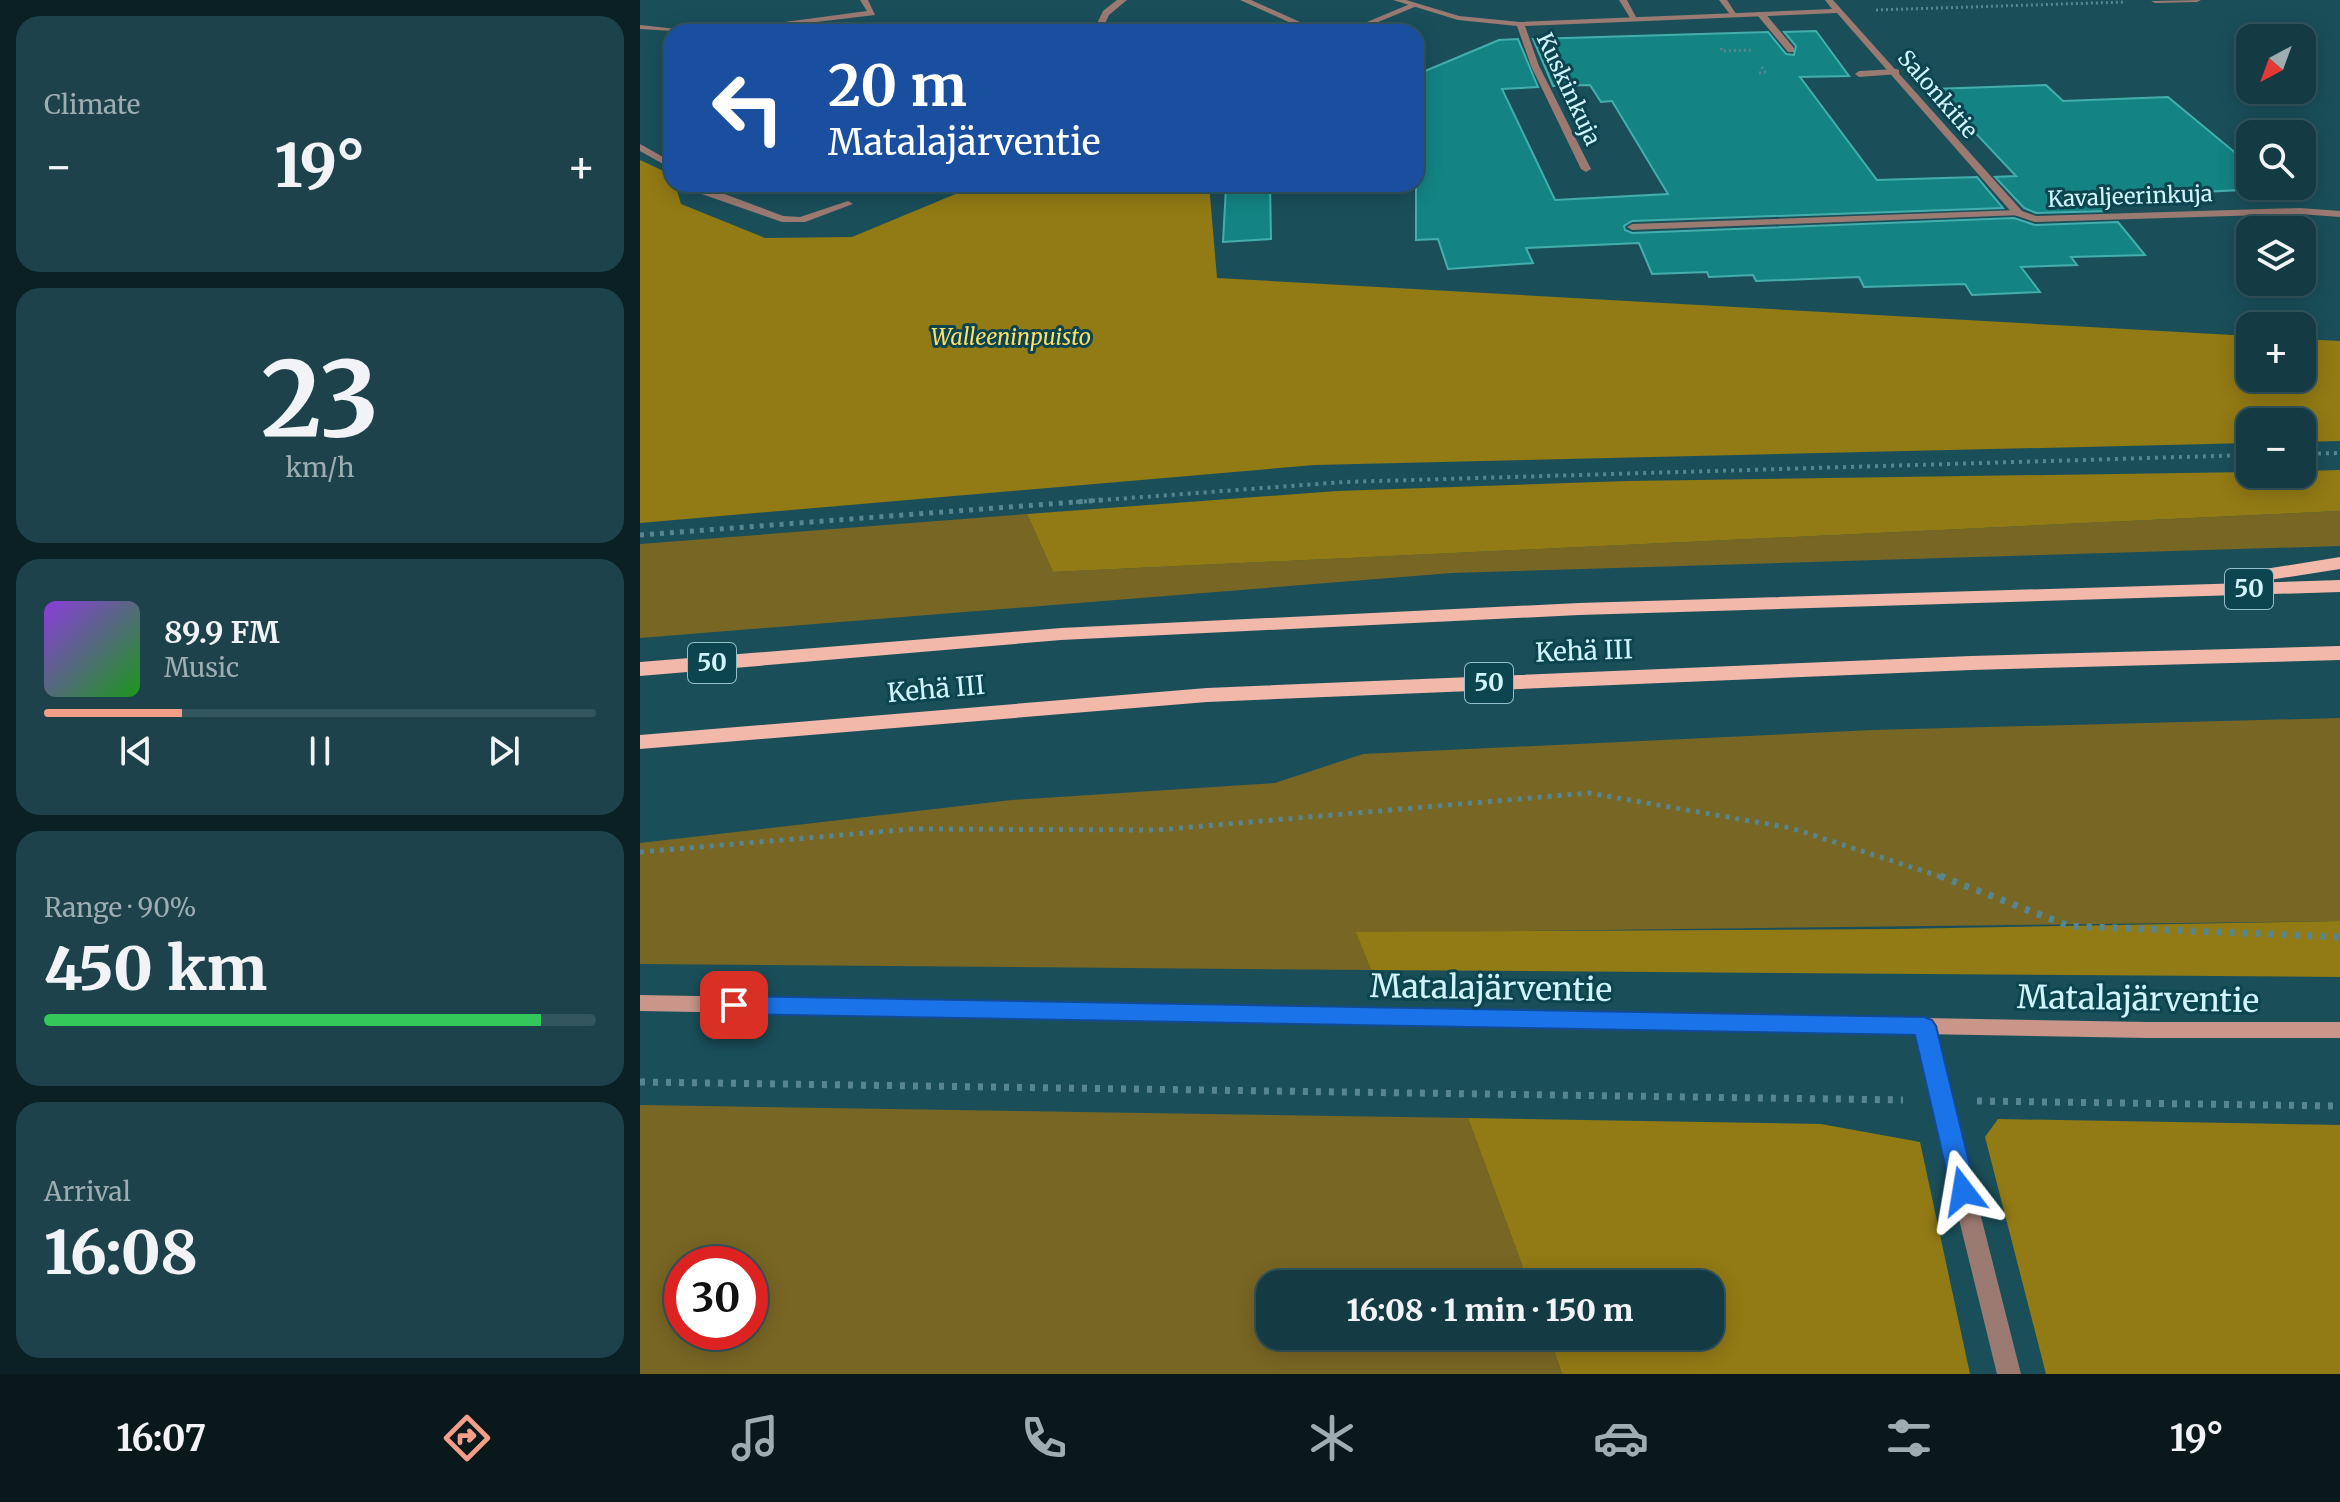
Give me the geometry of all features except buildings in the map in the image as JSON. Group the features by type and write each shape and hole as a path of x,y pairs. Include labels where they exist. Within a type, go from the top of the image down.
{"highway":[{"path":"2159,592 2340,563"},
{"name":"Kehä III","path":"640,669 1077,633 1579,609 2340,586"},
{"name":"Kehä III","path":"640,742 1207,695 1971,663 2340,653"}],"main road":[{"name":"Matalajärventie","path":"640,1003 1924,1026 2340,1030"}],"street":[{"path":"780,24 872,13 864,0"},
{"path":"1099,24 1110,7 1123,0"},
{"path":"1244,0 1296,22"},
{"path":"1397,0 1458,18 1520,24 1838,11"},
{"path":"1623,0 1635,19"},
{"path":"1723,0 1735,15"},
{"name":"Salonkitie","path":"1829,0 2018,213"},
{"path":"2155,1 2197,0"},
{"path":"1367,24 1413,6"},
{"path":"1761,14 1791,50"},
{"name":"Kuskinkuja","path":"1520,24 1535,66 1586,169"},
{"path":"640,27 664,30"},
{"path":"1859,74 1896,72"},
{"path":"640,147 664,161"},
{"path":"706,192 782,219 801,220 848,204"},
{"name":"Kavaljeerinkuja","path":"1632,227 2018,213 2035,219 2300,211 2340,214"},
{"path":"1924,1026 2009,1374"}],"path":[{"path":"1838,11 2155,1"},
{"path":"2316,454 2340,453"},
{"path":"640,535 1344,482 2236,455"},
{"path":"640,852 913,829 1157,830 1589,793 1791,828 1913,866 2069,926 2340,937"},
{"path":"640,1082 2340,1106"}],"shaded area":[{"path":"2340,511 2340,546 1452,573 640,638 640,544 1027,514 1053,572"},
{"path":"2340,718 2340,921 1357,933 1371,970 640,964 640,843 1012,800 1275,783 1363,754 1873,730"},
{"path":"640,1105 1468,1118 1524,1270 1256,1270 1256,1350 1554,1350 1562,1374 640,1374"}],"green space":[{"name":"Walleeninpuisto","path":"640,160 664,171 664,192 677,192 681,204 765,238 852,237 960,192 1210,192 1217,278 2236,335 2236,392 2316,392 2316,340 2340,341 2340,441 2316,442 2316,408 2236,408 2236,443 1315,465 640,523"},
{"path":"2340,470 2340,511 1053,572 1027,514 1337,491 1627,481 2236,472 2236,488 2316,488 2316,471"},
{"path":"2340,921 2340,977 1371,970 1356,932 1895,929"},
{"path":"1468,1118 1821,1124 1920,1142 1970,1374 1562,1374 1554,1350 1724,1350 1724,1270 1524,1270"},
{"path":"1998,1119 2340,1125 2340,1374 2046,1374 1985,1137"}],"route":[{"path":"734,1005 1924,1026 1963,1191"}]}
